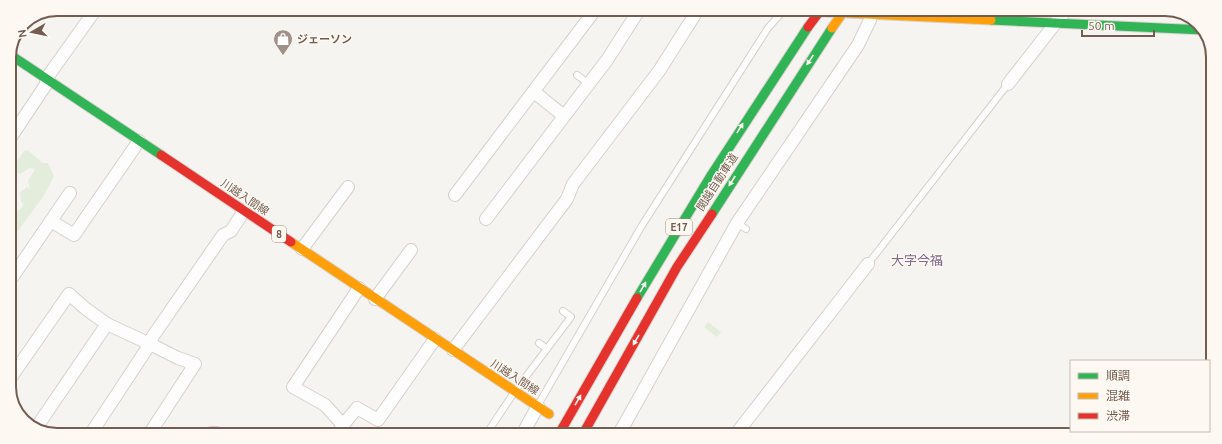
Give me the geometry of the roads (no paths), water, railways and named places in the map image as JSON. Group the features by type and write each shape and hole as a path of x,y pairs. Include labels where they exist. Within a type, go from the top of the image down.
{"main road":[{"name":"関越自動車道","path":"563,428 712,172 766,88 816,16"},
{"name":"関越自動車道","path":"586,428 677,267 840,16"},
{"path":"912,16 1195,30"},
{"name":"川越入間線","path":"16,58 549,414"}],"street":[{"path":"16,129 91,16"},
{"path":"455,195 591,16"},
{"path":"486,219 607,60 636,16"},
{"path":"453,350 567,199 580,168 610,130 669,47 694,16"},
{"path":"623,428 742,226 858,45 871,16"},
{"path":"1008,84 1061,16"},
{"path":"534,92 564,116"},
{"path":"51,221 74,236 139,141"},
{"path":"302,249 348,187"},
{"path":"16,272 70,193"},
{"path":"95,428 150,344 153,336 223,235 231,231 244,211"},
{"path":"375,299 411,250"},
{"path":"741,428 868,264"},
{"path":"339,428 325,405 293,387 359,288"},
{"path":"16,370 69,294 86,310 107,324 178,358 195,364 153,428"},
{"path":"39,424 107,324"},
{"path":"341,428 357,408 378,420 436,339"},
{"path":"526,428 538,406"}],"lane":[{"path":"538,406 641,227 760,40 779,16"},
{"path":"576,75 589,84"},
{"path":"868,264 1008,84"},
{"path":"490,428 515,392 571,317 563,311"},
{"path":"539,343 547,349"}],"place":[{"name":"ジェーソン","path":"283,56"}],"district":[{"name":"大字今福","path":"917,260"}]}
